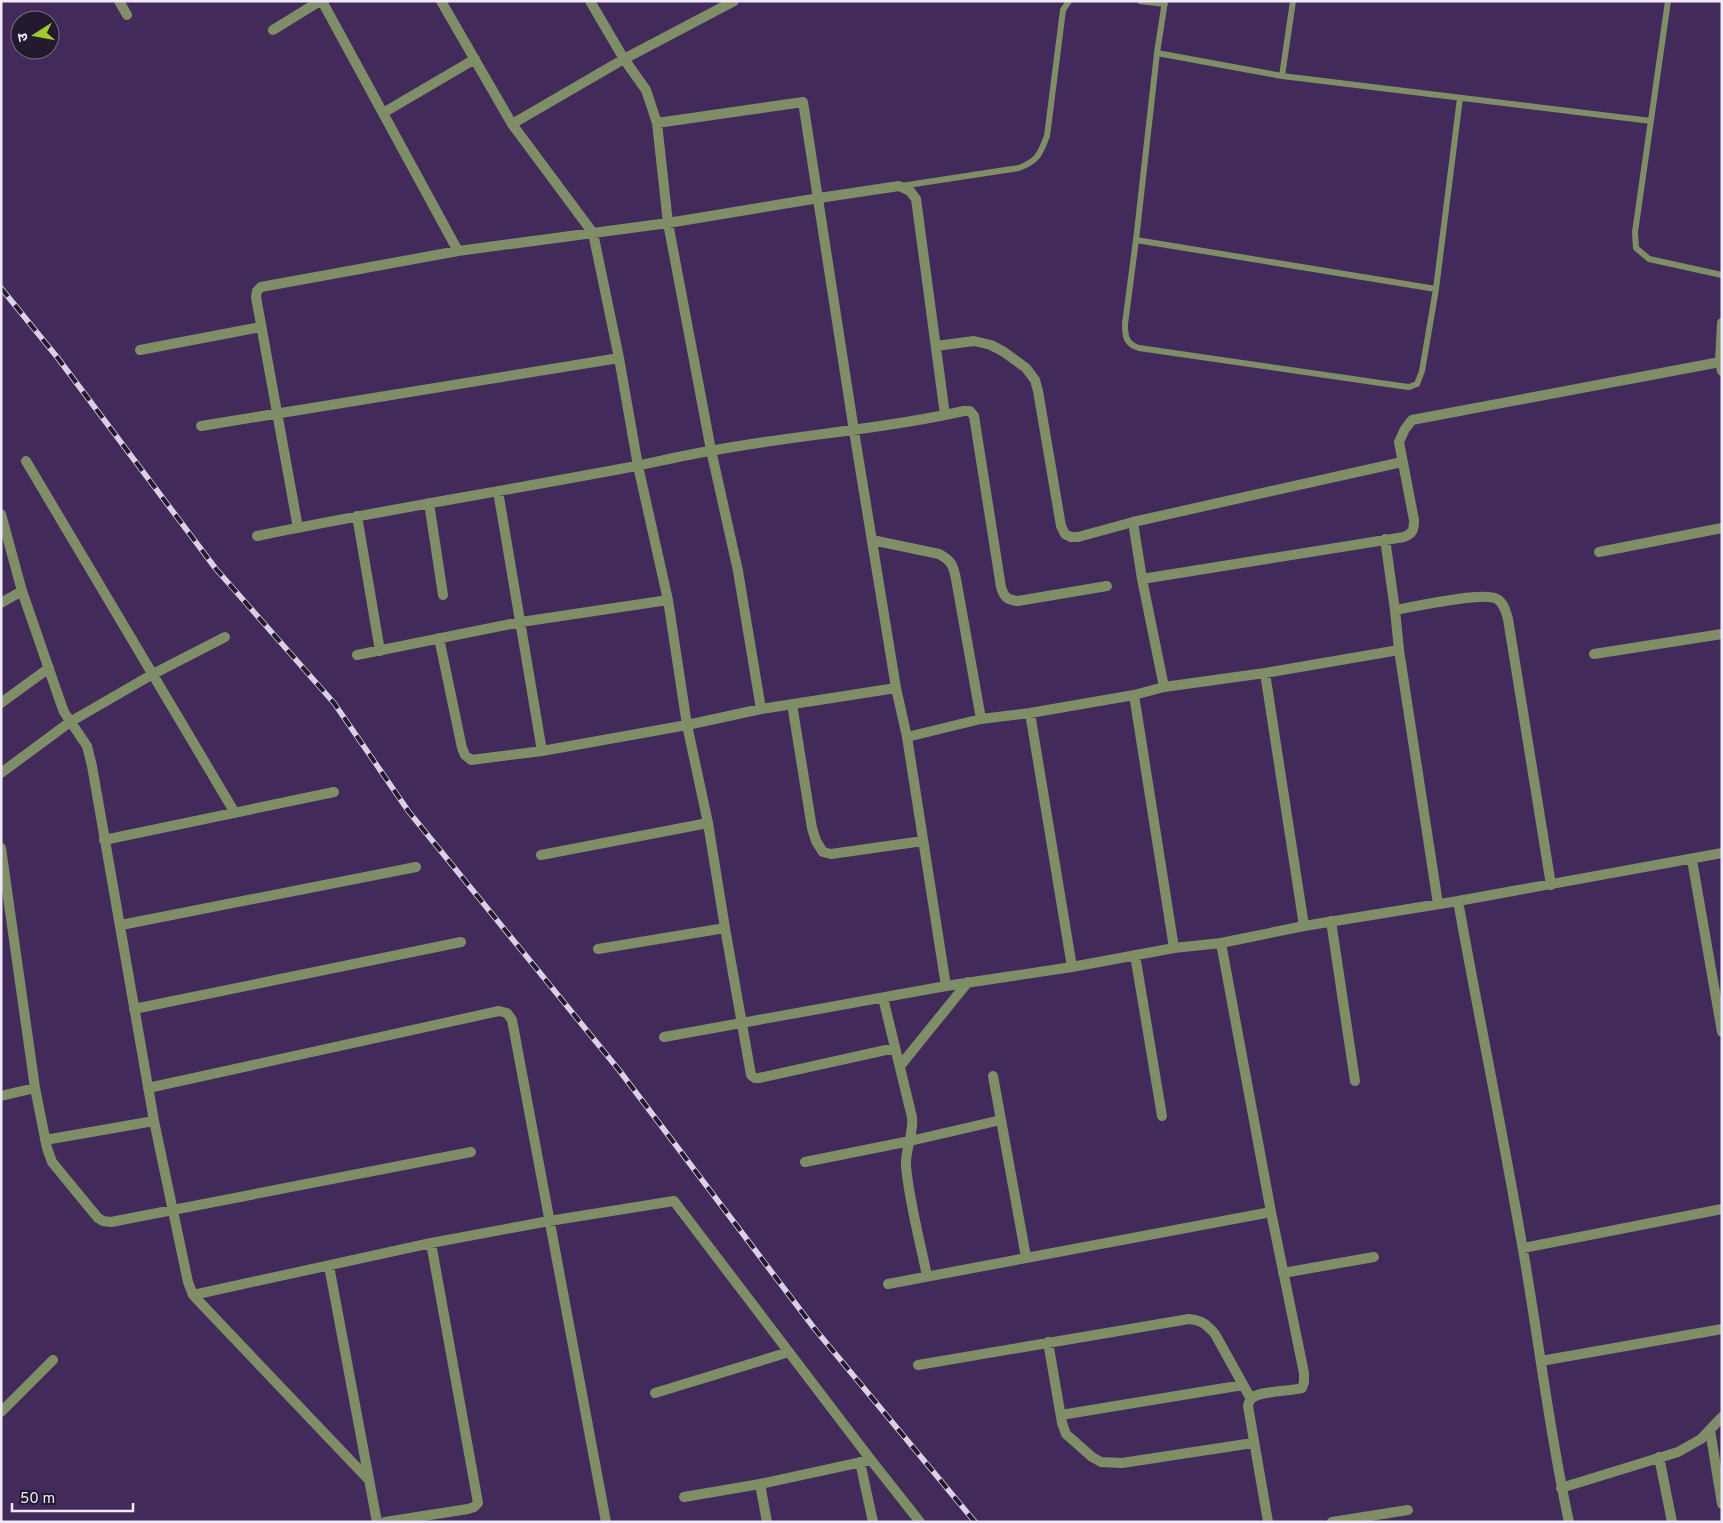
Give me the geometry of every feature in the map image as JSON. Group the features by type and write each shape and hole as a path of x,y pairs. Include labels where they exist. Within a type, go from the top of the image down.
{"street":[{"path":"119,1 127,15"},
{"path":"274,30 321,1 458,251"},
{"path":"441,1 512,124 593,232 620,358 638,466 668,600 687,725 708,823 724,928 751,1075 755,1078 895,1048"},
{"path":"590,1 624,59 646,90 657,123 668,223 711,450 738,571 761,708"},
{"path":"512,124 624,59 734,1"},
{"path":"383,113 474,59"},
{"path":"657,123 803,102 854,431 896,688 907,737 946,986"},
{"path":"298,528 261,327 256,297 257,291 261,287 458,251 668,223 899,186 910,190 916,199 945,415"},
{"path":"1142,579 1384,539 1404,538 1411,534 1414,529 1414,520 1399,442 1412,420 1721,367 1722,323"},
{"path":"140,350 261,327"},
{"path":"936,346 974,341 984,342 1004,352 1031,373 1038,391 1061,526 1065,534 1071,537 1078,537 1133,522 1402,462"},
{"path":"200,426 620,358"},
{"path":"257,536 357,516 638,466 711,450 854,431 964,411 970,412 974,416 1000,587 1004,596 1009,600 1018,602 1107,586"},
{"path":"26,461 235,813"},
{"path":"498,491 542,751"},
{"path":"429,503 443,595"},
{"path":"1,514 5,546 64,712 87,746 121,925 154,1121 193,1295 368,1480"},
{"path":"357,516 380,651"},
{"path":"1133,522 1142,579 1164,687"},
{"path":"1599,552 1722,528"},
{"path":"1384,539 1438,904"},
{"path":"872,540 939,554 948,559 953,566 981,719"},
{"path":"1,603 22,591"},
{"path":"1395,610 1482,596 1496,598 1504,606 1508,619 1550,885"},
{"path":"357,655 521,622 668,600"},
{"path":"1594,654 1722,634"},
{"path":"1,772 70,722 153,674 225,638"},
{"path":"439,638 462,748 465,756 471,760 542,751 687,725 761,708 896,688"},
{"path":"907,737 981,719 1030,713 1134,695 1164,687 1265,673 1399,650"},
{"path":"1,703 49,668"},
{"path":"1265,673 1304,926"},
{"path":"1134,695 1174,948"},
{"path":"792,704 812,828 816,841 823,852 831,854 923,841"},
{"path":"1030,713 1072,967"},
{"path":"104,840 334,792"},
{"path":"541,855 708,823"},
{"path":"1,848 35,1088 45,1140 52,1162 98,1218 111,1222 471,1152"},
{"path":"664,1037 968,982 1072,967 1174,948 1221,943 1331,921 1550,885 1722,853"},
{"path":"1692,860 1722,1032"},
{"path":"121,925 416,867"},
{"path":"1458,901 1523,1248 1550,1431 1569,1522"},
{"path":"1331,921 1356,1081"},
{"path":"598,949 724,928"},
{"path":"134,1009 461,942"},
{"path":"1221,943 1304,1382 1302,1388 1258,1394 1251,1399 1248,1406 1268,1522"},
{"path":"1134,955 1162,1116"},
{"path":"900,1066 968,982"},
{"path":"883,998 912,1117 913,1125 906,1163 907,1176 927,1276"},
{"path":"148,1088 499,1011 507,1013 512,1020 606,1522"},
{"path":"994,1076 1026,1257"},
{"path":"1,1096 35,1088"},
{"path":"804,1162 910,1141 1001,1120"},
{"path":"45,1140 154,1121"},
{"path":"193,1295 431,1243 549,1221 674,1201 920,1522"},
{"path":"1523,1248 1722,1209"},
{"path":"888,1284 1271,1212"},
{"path":"385,1522 468,1509 478,1503 431,1243"},
{"path":"1283,1273 1374,1257"},
{"path":"329,1266 377,1522"},
{"path":"918,1365 1177,1320 1199,1320 1215,1334 1251,1399"},
{"path":"1541,1361 1722,1329"},
{"path":"1048,1342 1066,1434 1092,1457 1101,1462 1122,1463 1253,1442"},
{"path":"655,1393 789,1352"},
{"path":"1,1412 53,1360"},
{"path":"1061,1415 1243,1385"},
{"path":"1561,1488 1689,1447 1710,1430 1722,1417"},
{"path":"1710,1430 1722,1504"},
{"path":"1659,1458 1672,1522"},
{"path":"684,1497 760,1484 871,1460"},
{"path":"860,1462 873,1522"},
{"path":"760,1484 767,1522"},
{"path":"1332,1522 1408,1510"}],"lane":[{"path":"899,186 1019,168 1032,163 1041,153 1047,136 1063,10 1069,1"},
{"path":"1140,1 1165,3 1157,53 1125,324 1125,338 1131,346 1409,387 1417,384 1422,371 1436,290 1460,98"},
{"path":"1282,76 1293,1"},
{"path":"1668,1 1635,232 1636,248 1649,259 1722,275"},
{"path":"1157,53 1282,76 1652,122"},
{"path":"1136,240 1436,290"}],"railway":[{"path":"1,288 57,357 216,569 334,703 409,812 619,1070 814,1328 975,1522"}]}
